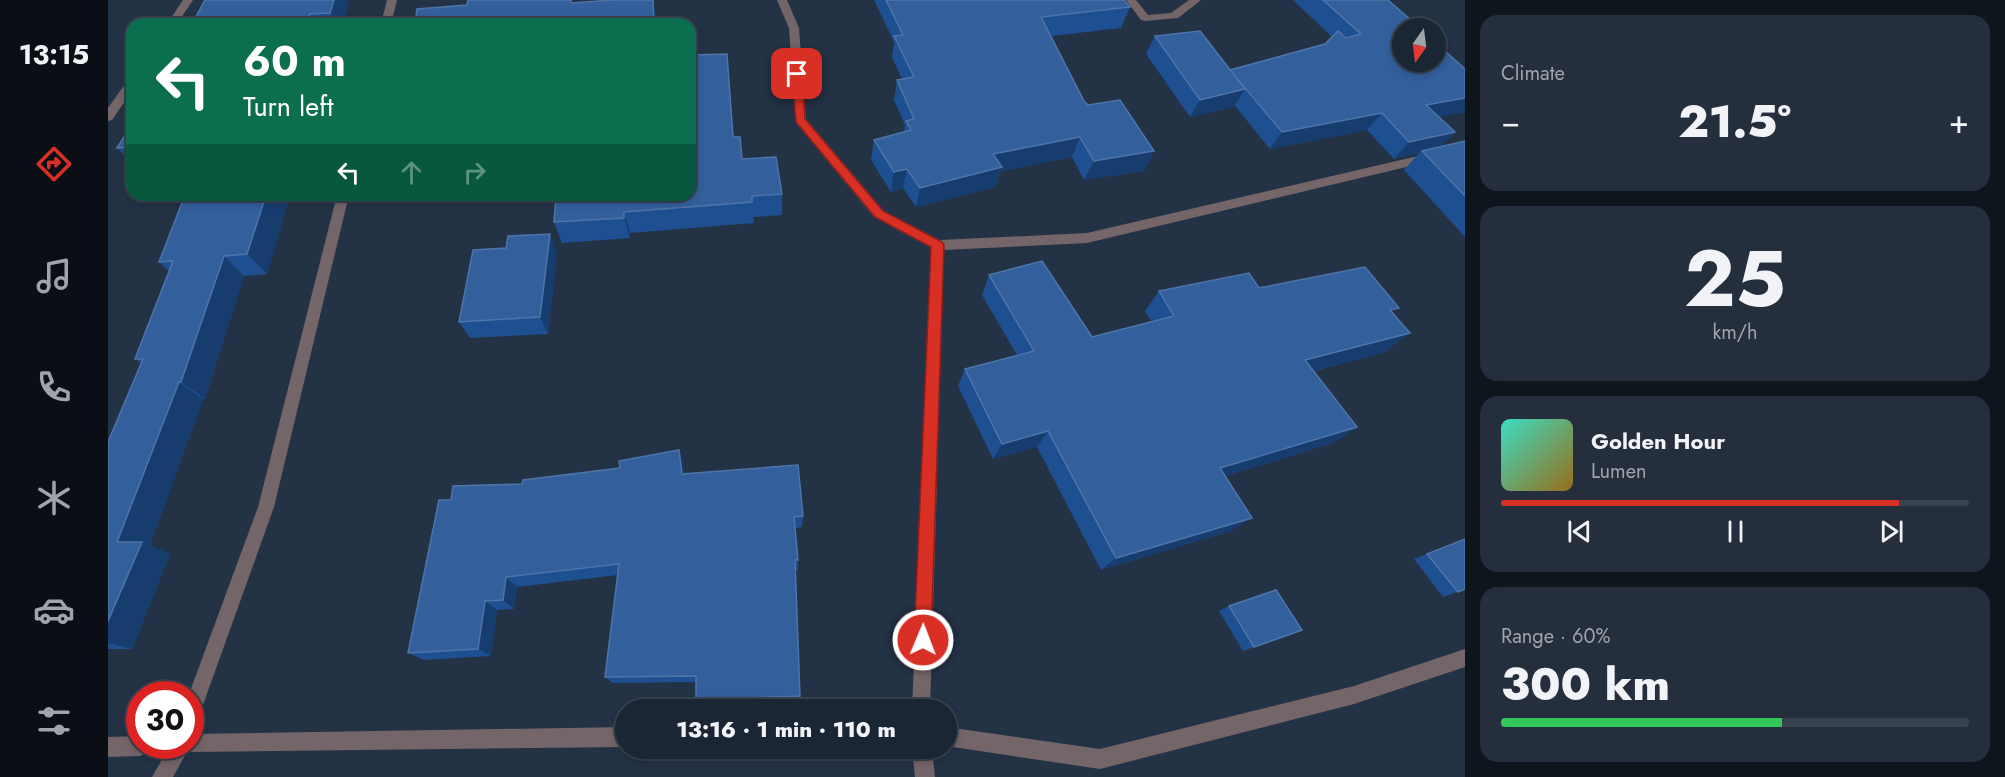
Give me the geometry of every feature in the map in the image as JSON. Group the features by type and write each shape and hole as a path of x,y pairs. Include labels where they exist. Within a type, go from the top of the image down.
{"street":[{"path":"176,18 188,0"},
{"path":"388,18 392,0"},
{"path":"782,0 794,28 800,120 879,214 938,245 1087,238 1465,149"},
{"path":"1131,0 1145,18 1174,16 1196,0"},
{"path":"108,117 126,92"},
{"path":"203,681 266,507 342,201"},
{"path":"921,699 938,245"},
{"path":"957,738 1100,759 1354,695 1465,658"},
{"path":"204,744 615,737"},
{"path":"108,747 126,746"},
{"path":"162,777 172,759"},
{"path":"923,759 925,777"}],"building":[{"path":"205,0 334,0 330,13 310,14 309,18 195,18"},
{"path":"468,0 571,0 571,3 653,0 654,18 416,18 417,9 467,5"},
{"path":"886,0 1124,0 1130,7 1041,17 1084,101 1088,105 1120,100 1154,151 1094,161 1080,137 993,154 1002,167 920,188 907,169 894,172 874,140 911,130 906,121 914,119 897,80 914,77 894,36 903,35"},
{"path":"1323,0 1388,0 1409,18 1392,18 1392,72 1446,72 1446,52 1465,69 1465,98 1426,105 1455,132 1409,142 1382,113 1282,132 1230,70 1325,44 1338,31 1346,38 1361,34"},
{"path":"1200,31 1245,89 1200,100 1155,36"},
{"path":"727,54 733,137 740,137 742,159 776,157 782,194 752,196 752,202 624,212 624,218 554,222 556,201 696,201 696,55"},
{"path":"126,134 126,147 117,148"},
{"path":"1465,141 1465,196 1422,151"},
{"path":"183,201 264,201 247,254 224,256 181,382 179,382 117,542 142,542 108,621 108,442 143,359 135,359 173,261 159,262"},
{"path":"550,234 540,317 459,322 473,250 506,248 508,236"},
{"path":"1042,261 1092,337 1174,316 1159,291 1249,273 1259,288 1365,267 1399,308 1390,310 1410,333 1305,360 1357,427 1220,468 1252,518 1116,558 1048,431 1002,444 965,369 1034,351 989,275"},
{"path":"679,450 682,474 798,465 803,516 794,517 798,560 795,560 800,696 696,699 696,676 605,677 619,564 506,577 503,600 485,601 478,649 408,653 439,500 451,500 453,486 522,484 523,480 620,468 619,461"},
{"path":"1465,539 1465,589 1458,592 1427,554"},
{"path":"1276,590 1302,630 1254,647 1229,606"}],"route":[{"path":"797,74 800,120 879,214 938,245 923,640"}]}
